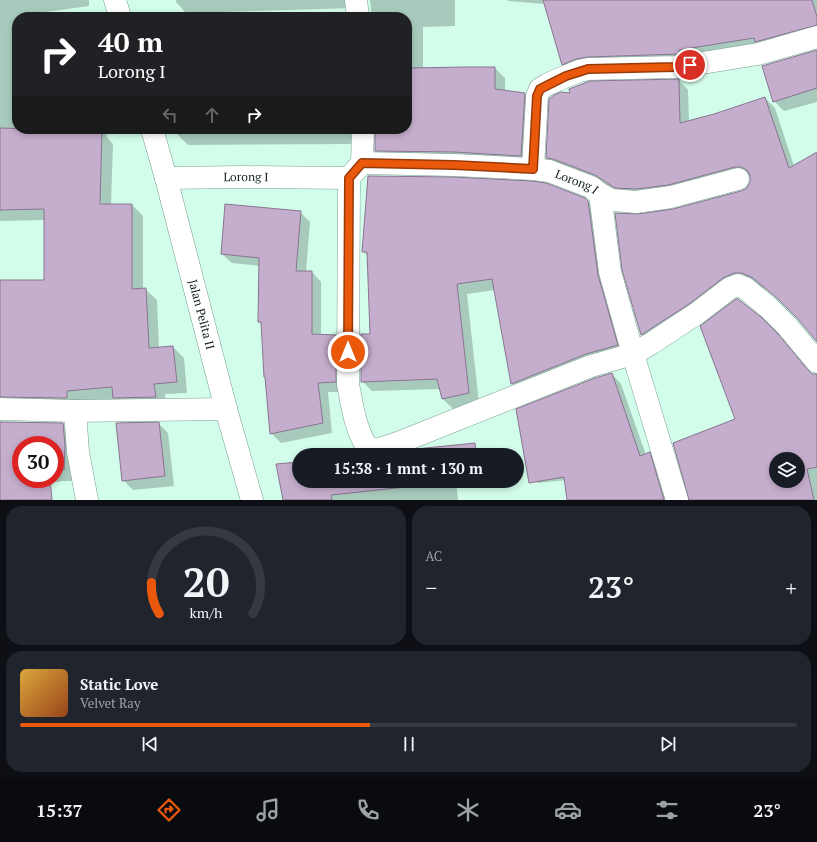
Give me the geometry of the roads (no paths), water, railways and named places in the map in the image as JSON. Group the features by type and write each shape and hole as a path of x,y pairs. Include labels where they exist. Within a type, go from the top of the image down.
{"street":[{"path":"115,0 119,12"},
{"path":"356,0 357,12"},
{"path":"533,169 537,96 540,89 548,84 588,69 675,67 690,65 758,54 817,37"},
{"name":"Jalan Pelita II","path":"153,134 226,409 252,500"},
{"path":"362,134 355,170 348,384 354,416 360,437 367,447 376,450 398,443 591,366 633,354 696,314 730,288 738,285 745,288 769,308 787,326 817,362"},
{"name":"Lorong I","path":"166,178 242,177 454,165 533,169 549,171 570,178 591,187 600,194 612,200 636,202 670,197 738,179"},
{"path":"600,194 610,272 677,500"},
{"path":"0,409 75,411 226,409"},
{"path":"75,411 78,452 87,500"}]}
